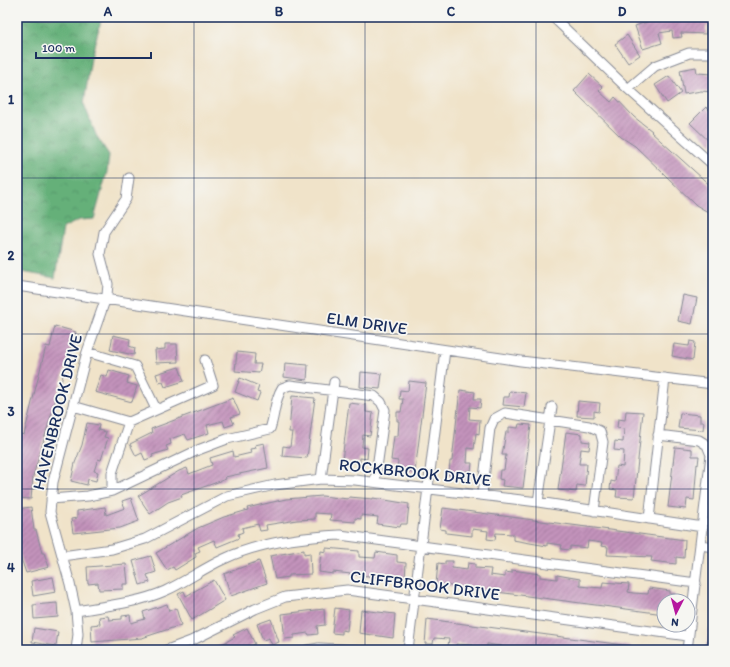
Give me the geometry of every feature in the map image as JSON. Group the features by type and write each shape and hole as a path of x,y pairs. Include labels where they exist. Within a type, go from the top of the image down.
{"street":[{"path":"553,17 713,165"},
{"path":"628,88 655,66 689,53 713,53"},
{"name":"HAVENBROOK DRIVE","path":"76,650 78,634 76,611 50,512 51,499 53,482 87,352 108,290 100,254 104,232 126,199 130,178"},
{"name":"ELM DRIVE","path":"17,286 521,361 713,384"},
{"path":"408,650 416,599 421,544 445,350"},
{"path":"87,352 135,366 156,409"},
{"path":"73,406 129,422 213,384 205,360"},
{"path":"649,519 665,378"},
{"path":"51,499 88,496 112,491 198,450 227,439 270,429 274,420 276,397 282,388 290,385 334,386 374,396 381,402 385,410 375,482"},
{"path":"321,479 334,386"},
{"path":"538,502 552,407"},
{"path":"482,495 490,428 494,419 505,413 589,426 600,431 603,442 594,510"},
{"path":"112,491 112,473 129,422"},
{"path":"658,435 699,440 707,445 711,455 704,527 686,650"},
{"name":"ROCKBROOK DRIVE","path":"62,556 112,549 145,539 189,514 228,496 275,485 321,479 375,482 538,502 704,527"},
{"path":"76,611 146,598 165,591 225,558 280,542 315,536 340,535 421,544 696,583"},
{"path":"701,545 713,547"},
{"name":"CLIFFBROOK DRIVE","path":"167,650 191,641 255,609 285,597 347,590 688,636"},
{"path":"307,650 319,648 357,650"}],"green space":[{"path":"17,17 102,17 91,57 84,104 96,135 109,155 107,172 94,219 79,220 63,228 55,278 17,271"}],"building":[{"path":"661,17 713,17 713,27 706,26 706,34 681,33 682,37 673,38 672,31 659,33 662,43 643,49 635,26"},
{"path":"627,35 640,55 628,63 615,44"},
{"path":"696,67 697,73 713,74 713,92 701,91 684,94 680,70"},
{"path":"589,74 603,87 599,91 611,102 615,97 634,117 652,131 651,132 713,188 713,215 696,205 635,146 621,137 574,91"},
{"path":"669,76 681,93 667,103 655,85"},
{"path":"706,107 713,114 713,145 690,123"},
{"path":"683,295 697,298 692,324 678,321"},
{"path":"55,326 76,332 33,476 31,499 17,498 17,447 21,434 24,435 46,346 50,347"},
{"path":"113,335 130,339 129,346 135,348 134,355 110,350"},
{"path":"690,341 695,342 693,360 672,356 674,344 689,346"},
{"path":"165,344 177,344 178,362 156,363 155,350 165,349"},
{"path":"237,352 255,354 254,364 261,364 259,373 235,371"},
{"path":"285,363 308,365 307,380 284,377"},
{"path":"179,367 184,381 165,387 163,382 159,383 156,374"},
{"path":"109,370 129,376 127,383 137,386 132,402 95,392 101,375 107,377"},
{"path":"361,372 382,374 380,389 360,387"},
{"path":"240,378 259,386 257,392 260,393 257,401 235,392"},
{"path":"409,381 426,383 415,472 397,470 398,461 391,460 394,436 398,436 399,421 397,421 397,412 401,412 403,399 399,399 400,390 408,391"},
{"path":"460,390 475,392 474,399 481,399 480,408 470,407 469,419 480,420 479,434 476,433 474,449 468,448 467,463 472,463 471,471 466,471 465,477 449,475"},
{"path":"510,391 526,393 524,407 503,405 504,397 509,397"},
{"path":"292,396 315,398 307,458 282,456 283,446 290,447 292,432 289,432"},
{"path":"233,398 240,414 231,417 234,424 225,427 223,421 207,425 209,433 188,440 185,434 170,439 171,444 166,446 168,450 152,455 153,457 145,460 142,453 136,456 130,444 152,433 151,429"},
{"path":"578,401 600,403 599,412 594,411 594,417 577,416"},
{"path":"349,403 366,405 366,412 373,413 370,436 363,435 362,447 368,448 367,459 360,458 360,463 342,461"},
{"path":"626,411 643,412 634,498 616,497 617,490 610,489 611,481 615,482 617,466 623,467 624,451 614,450 615,441 623,442 624,429 617,428 618,419 625,420"},
{"path":"680,413 700,415 700,422 704,422 703,430 678,428"},
{"path":"87,423 99,425 98,430 106,432 104,437 108,438 101,460 98,459 94,471 98,472 96,481 88,479 87,485 71,481"},
{"path":"519,424 531,425 523,488 502,486 503,480 499,479 500,470 504,470 506,455 502,455 506,432 509,432 509,427 518,428"},
{"path":"566,432 582,434 582,441 590,442 589,450 581,449 579,464 587,464 585,486 577,485 576,492 558,490"},
{"path":"264,443 268,468 225,477 226,479 181,495 182,497 168,502 150,514 138,496 179,471 187,468 189,474 212,465 210,458 233,451 234,457 251,453 250,449 256,448 255,445"},
{"path":"675,447 692,449 692,456 699,456 694,500 687,499 686,509 668,507"},
{"path":"322,496 348,499 349,497 373,498 409,504 407,524 401,524 400,527 377,524 378,517 361,515 361,519 355,518 355,522 330,520 331,514 315,513 315,519 266,525 267,530 260,531 258,524 242,528 243,532 238,534 239,538 217,547 214,540 198,547 200,551 195,553 196,557 175,570 173,567 167,570 156,553 198,528 224,517 248,510 247,508 286,499"},
{"path":"131,498 139,521 120,528 73,533 71,519 77,518 77,511 105,507 106,515 125,508 122,501"},
{"path":"31,507 34,530 36,530 42,553 44,553 49,567 26,573 17,550 17,509"},
{"path":"443,508 685,540 684,558 676,557 676,564 651,561 652,557 607,555 608,547 601,546 602,543 588,541 587,548 570,546 570,550 561,549 562,545 547,543 547,546 513,540 513,534 496,533 495,540 487,539 488,531 472,529 472,536 446,533 446,530 440,529"},
{"path":"326,548 359,551 359,557 375,558 376,552 397,555 397,562 406,563 405,580 333,572 333,574 319,572 321,551 326,552"},
{"path":"304,550 304,554 310,553 311,574 289,575 289,577 275,579 270,556"},
{"path":"151,556 156,572 147,575 150,582 140,585 133,561"},
{"path":"259,561 267,583 231,596 224,574"},
{"path":"445,561 453,561 452,568 467,570 468,563 475,564 475,568 491,569 490,575 505,577 505,572 512,573 512,570 540,574 540,577 557,579 557,575 580,579 580,586 602,588 603,582 629,584 628,592 648,594 649,588 670,591 670,593 656,593 656,613 436,584 438,563 445,564"},
{"path":"126,564 128,584 123,584 123,589 99,590 98,583 88,584 87,567"},
{"path":"53,577 56,592 33,596 31,581"},
{"path":"214,580 225,600 192,620 178,594 184,591 186,596"},
{"path":"57,603 58,617 34,619 33,605"},
{"path":"167,604 169,611 176,608 181,625 142,638 92,642 91,625 100,624 99,617 108,616 109,620 122,619 122,616 130,615 131,623 145,619 143,612"},
{"path":"335,608 349,610 347,631 342,630 342,634 332,633"},
{"path":"324,609 325,625 317,626 318,634 309,635 308,633 294,635 294,638 285,639 282,614"},
{"path":"361,610 395,614 393,638 359,633"},
{"path":"271,619 279,642 272,645 269,638 263,640 257,624"},
{"path":"427,619 631,646 630,650 527,648 526,650 501,650 502,646 487,644 487,648 481,647 480,650 472,650 473,645 456,644 456,647 448,646 449,639 434,638 433,644 425,644"},
{"path":"34,628 58,632 56,646 32,642"},
{"path":"247,628 255,644 249,647 250,650 211,650 235,637 233,635"},
{"path":"709,628 713,629 713,650 706,650"}]}
